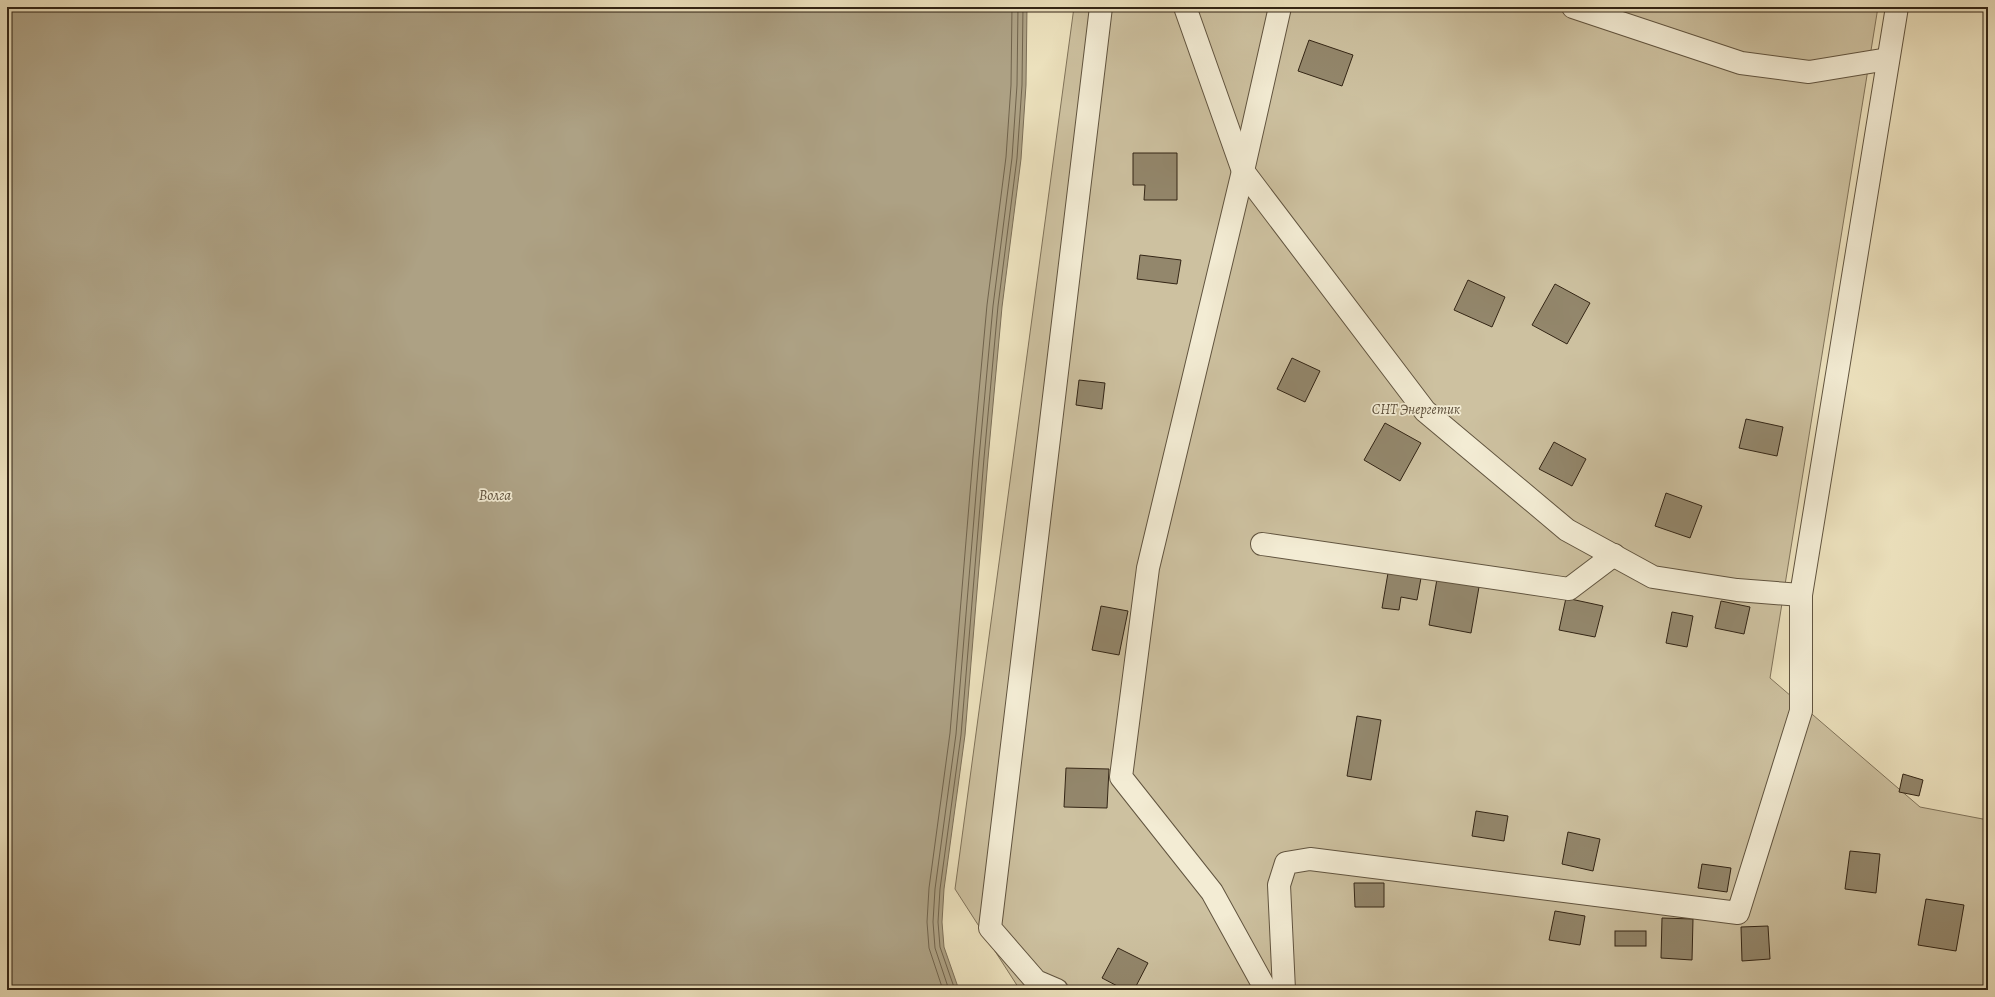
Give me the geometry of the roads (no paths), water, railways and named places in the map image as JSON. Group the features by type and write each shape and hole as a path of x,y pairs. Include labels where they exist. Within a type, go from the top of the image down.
{"lane":[{"path":"1057,990 1036,981 990,928 1100,7"},
{"path":"1185,7 1243,171 1425,411 1567,530 1653,576 1737,590 1801,595"},
{"path":"1266,990 1212,892 1121,778 1148,568 1243,171 1280,7"},
{"path":"1284,990 1279,885 1286,863 1310,859 1738,913 1801,711 1801,595 1897,7"},
{"path":"1586,9 1741,63 1809,72 1888,59"},
{"path":"1262,544 1569,589 1614,556"}],"water":[{"name":"Волга","path":"7,7 1027,7 1026,85 1021,159 1002,307 965,735 944,889 942,922 944,947 959,990 7,990"}],"park label":[{"name":"СНТ Энергетик","path":"1416,409"}]}
